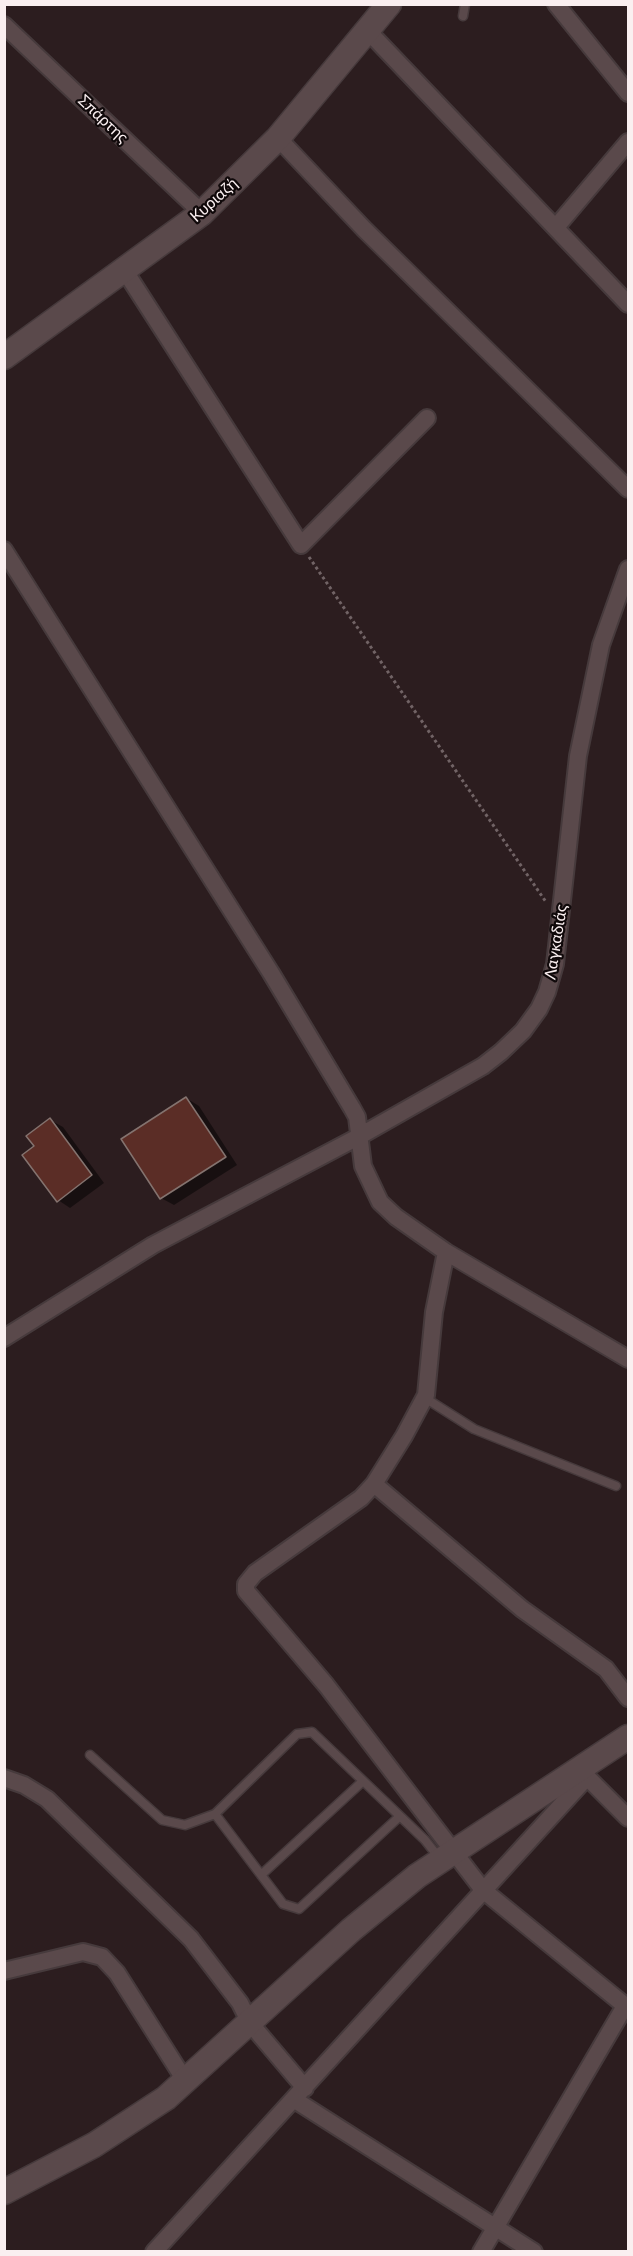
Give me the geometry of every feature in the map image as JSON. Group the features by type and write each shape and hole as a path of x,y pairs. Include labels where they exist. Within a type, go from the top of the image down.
{"street":[{"name":"Κυριαζή","path":"4,357 202,213 278,138 389,4"},
{"path":"556,4 628,93"},
{"name":"Σπάρτης","path":"4,25 202,213"},
{"path":"368,31 557,226 628,304"},
{"path":"278,138 412,277 628,489"},
{"path":"557,226 628,142"},
{"path":"125,271 301,545 427,418"},
{"path":"4,550 271,973 352,1108 357,1117 363,1166 380,1202 396,1217 446,1252 628,1359"},
{"name":"Λαγκαδιάς","path":"4,1338 153,1245 358,1137 483,1066 523,1031 539,1009 547,992 560,924 578,756 601,645 628,569"},
{"path":"446,1252 434,1312 425,1398 374,1484 350,1506 255,1573 248,1580 246,1591 326,1685 447,1856 483,1890 627,2007 481,2252"},
{"path":"374,1484 522,1609 606,1669 628,1698"},
{"path":"4,2192 122,2128 186,2082 358,1924 447,1856 583,1773 628,1737"},
{"path":"583,1773 628,1818"},
{"path":"156,2250 483,1890 583,1773"},
{"path":"4,1778 24,1785 47,1799 186,1934 240,2003 250,2023 300,2094 534,2252"},
{"path":"4,1971 83,1952 102,1957 114,1967 186,2082"}],"lane":[{"path":"463,16 465,4"},
{"path":"425,1398 482,1433 616,1486"},
{"path":"90,1755 162,1820 185,1825 215,1814 302,1732 317,1735 399,1818 447,1856"},
{"path":"261,1875 363,1781"},
{"path":"215,1814 284,1904 299,1909 399,1818"}],"path":[{"path":"301,545 560,924"}],"building":[{"path":"186,1097 226,1157 160,1199 121,1139"},
{"path":"50,1118 92,1175 57,1202 22,1155 34,1146 26,1136"}]}
